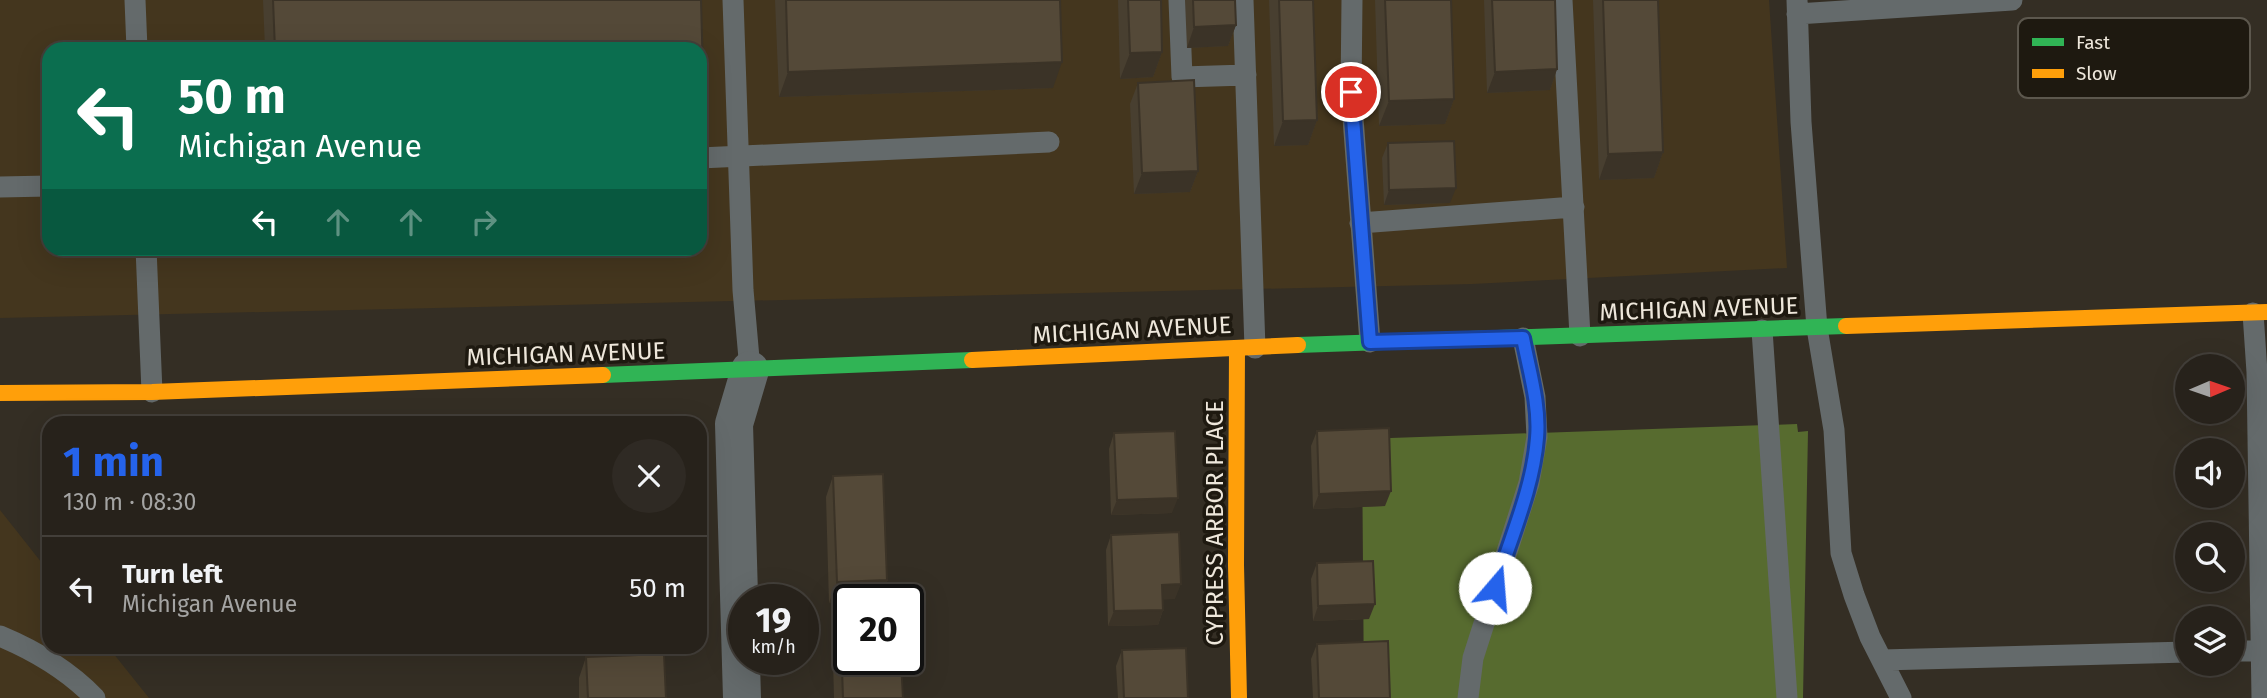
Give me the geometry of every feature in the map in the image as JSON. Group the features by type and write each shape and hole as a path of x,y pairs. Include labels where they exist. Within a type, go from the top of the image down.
{"main road":[{"name":"MICHIGAN AVENUE","path":"0,393 152,392 750,370 1370,342 2260,312"},
{"name":"CYPRESS ARBOR PLACE","path":"1240,698 1236,565 1246,348"}],"street":[{"path":"742,698 734,424 750,370"}],"lane":[{"path":"135,0 137,42"},
{"path":"733,0 743,290 750,370"},
{"path":"1179,0 1182,77 1246,75"},
{"path":"1243,0 1246,75 1246,348"},
{"path":"1352,0 1351,92 1370,342"},
{"path":"1562,0 1580,336"},
{"path":"1901,698 1854,595 1841,553 1834,430 1817,328 1801,122 1797,7 2012,0"},
{"path":"707,158 1049,142"},
{"path":"0,187 42,186"},
{"path":"1360,223 1574,207"},
{"path":"146,256 152,392"},
{"path":"2260,312 2257,386 2264,651 2262,698"},
{"path":"1762,330 1787,698"},
{"path":"1468,698 1473,659 1529,484 1537,438 1535,397 1523,338"},
{"path":"0,636 40,654 80,682 95,698"},
{"path":"2245,651 2264,651"},
{"path":"1882,660 2175,652"}],"shaded area":[{"path":"0,0 1769,0 1787,268 1472,284 0,318"},
{"path":"0,510 42,563 42,654 114,654 149,698 0,698"}],"green space":[{"path":"1797,424 1798,432 1808,431 1803,698 1364,698 1362,439"}],"building":[{"path":"273,0 701,0 702,42 275,42"},
{"path":"786,0 1060,0 1062,62 788,72"},
{"path":"1128,0 1161,0 1162,52 1130,53"},
{"path":"1193,0 1235,0 1236,25 1194,27"},
{"path":"1279,0 1313,0 1317,120 1283,121"},
{"path":"1385,0 1451,0 1454,99 1389,101"},
{"path":"1492,0 1555,0 1557,69 1495,72"},
{"path":"1603,0 1658,0 1663,152 1608,154"},
{"path":"1194,80 1198,171 1142,173 1138,83"},
{"path":"1454,141 1456,188 1389,190 1388,143"},
{"path":"1389,428 1391,491 1319,494 1317,431"},
{"path":"1175,431 1178,498 1117,500 1114,433"},
{"path":"883,474 887,580 837,582 833,476"},
{"path":"1179,532 1181,584 1162,585 1163,610 1114,611 1111,535"},
{"path":"1373,561 1375,604 1318,606 1317,563"},
{"path":"1388,641 1390,698 1319,698 1317,644"},
{"path":"1186,648 1188,698 1124,698 1122,650"},
{"path":"664,654 666,698 588,698 586,657"},
{"path":"842,675 902,675 903,698 843,698"}],"traffic: fast":[{"path":"1298,345 1846,326"},
{"path":"603,375 972,360"}],"traffic: slow":[{"path":"1846,326 2267,312"},
{"path":"972,360 1298,345"},
{"path":"1237,348 1236,565 1239,698"},
{"path":"0,393 152,392 603,375"}],"route":[{"path":"1351,92 1370,342 1523,338 1535,397 1537,438 1529,484 1495,588"}]}
